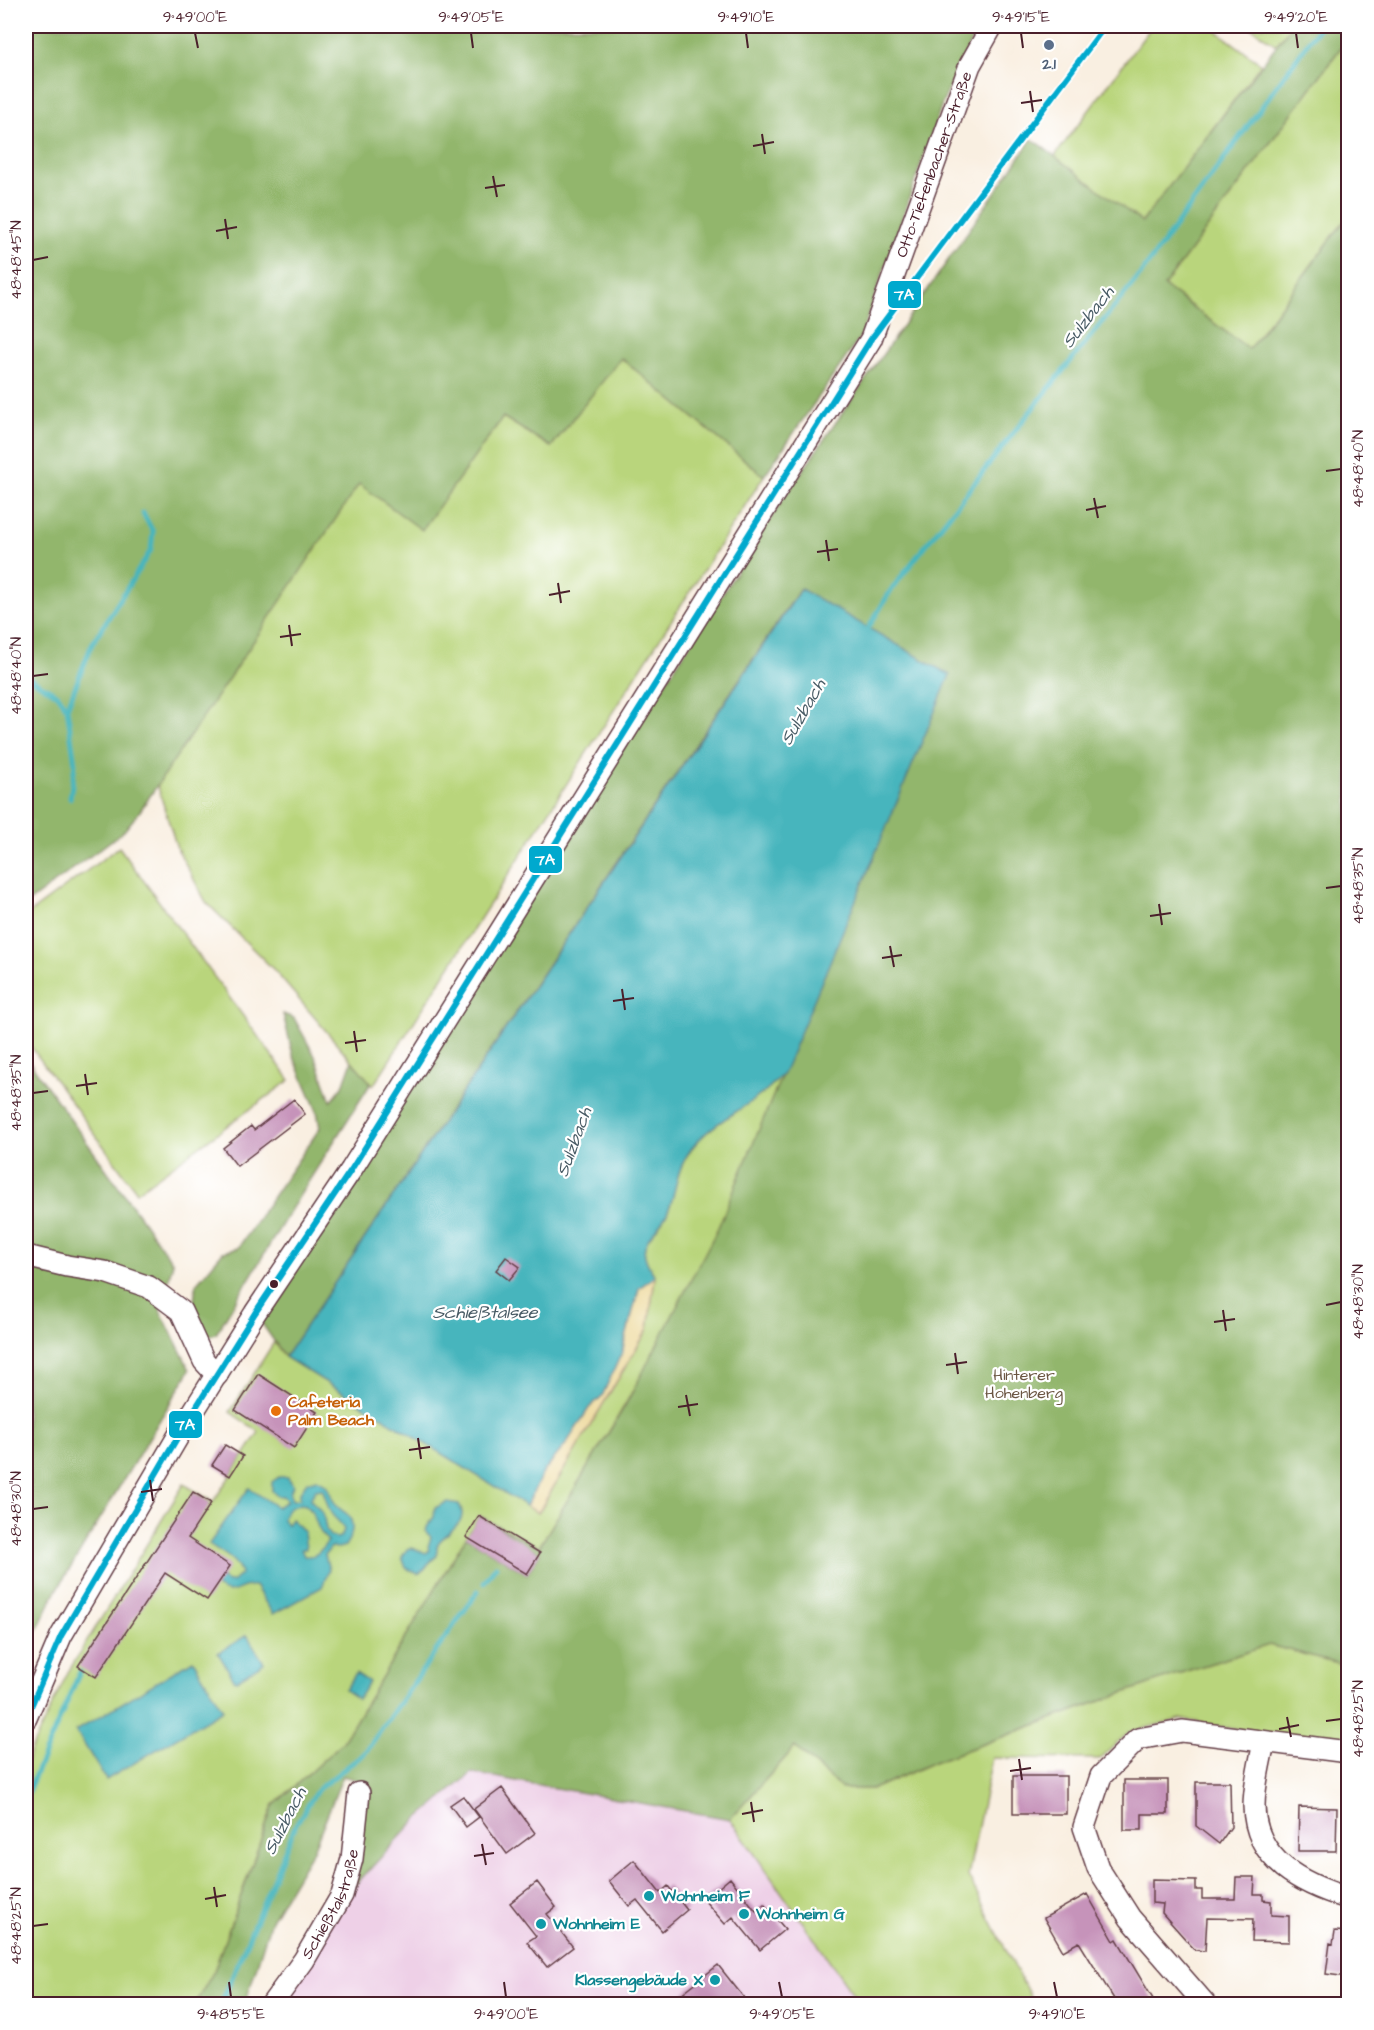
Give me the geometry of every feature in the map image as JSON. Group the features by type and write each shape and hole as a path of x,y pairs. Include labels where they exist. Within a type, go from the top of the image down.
{"street":[{"name":"Otto-Tiefenbacher-Straße","path":"26,1718 61,1636 183,1428 255,1313 357,1160 871,339 970,65 992,26"},
{"path":"26,1256 105,1272 149,1287 182,1311 204,1361 217,1375"},
{"path":"1205,2004 1130,1918 1098,1868 1084,1827 1101,1776 1138,1738 1182,1731 1348,1752"},
{"path":"1263,1742 1255,1799 1258,1834 1272,1857 1295,1877 1348,1898"},
{"name":"Schießtalstraße","path":"272,2004 304,1960 342,1895 352,1859 359,1793"}],"shaded area":[{"path":"472,1773 730,1819 860,2004 276,2004 357,1883 416,1820"}],"green space":[{"path":"26,26 978,26 942,104 861,336 764,476 621,358 551,447 503,417 422,530 359,484 140,811 124,831 26,904"},
{"path":"1152,26 1210,26 1261,64 1142,223 1054,157"},
{"path":"1249,26 1291,26 1276,45"},
{"name":"Hinterer Hohenberg","path":"1291,26 1348,26 1348,38 1164,286 1249,349 1348,216 1348,1664 1269,1645 1078,1709 934,1762 873,1789 842,1789 795,1747 730,1819 472,1773 416,1820 357,1883 276,2004 340,1885 367,1783 343,1776 313,1850 271,1920 245,2004 195,2004 214,1971 273,1806 343,1742 466,1537 527,1574 540,1553 479,1516 539,1547 625,1406 717,1230 949,675 800,589 285,1357 258,1318 787,493 1032,139 1142,222"},
{"path":"1348,38 1348,216 1249,349 1164,286"},
{"path":"620,357 764,476 373,1086 274,970 206,902 177,848 157,784 359,483 422,529 503,417 551,447"},
{"path":"119,847 290,1080 137,1192 26,1040 26,916"},
{"path":"283,1014 294,1018 316,1058 331,1101 343,1086 352,1061 371,1083 216,1334 204,1338 195,1316 196,1284 223,1252 238,1248 320,1128 317,1111 293,1055"},
{"path":"26,1057 173,1263 160,1310 190,1370 54,1595 26,1653"},
{"path":"783,1074 743,1172 698,1271 633,1391 539,1547 479,1516 343,1742 273,1806 214,1971 195,2004 26,2004 26,1764 29,1754 68,1672 184,1484 213,1502 259,1432 230,1412 274,1342 285,1357 538,1513 648,1329 655,1276 648,1265 645,1248 667,1213 688,1153 706,1133 762,1094"},
{"path":"1269,1645 1348,1664 1348,1742 1270,1736 1181,1719 1129,1732 1100,1759 992,1758 968,1876 1034,2004 860,2004 730,1819 795,1747 842,1789 873,1789 934,1762 1078,1709"}],"sand":[{"path":"655,1276 648,1329 538,1513 526,1506 544,1471 566,1444 589,1408 602,1396 622,1352 639,1288"}],"water":[{"name":"Schießtalsee","path":"801,589 950,675 783,1074 762,1094 706,1133 688,1153 667,1213 645,1248 648,1265 655,1276 639,1288 622,1352 602,1396 589,1408 566,1444 544,1471 526,1506 285,1357"},
{"path":"279,1477 288,1477 293,1485 290,1493 292,1500 300,1499 300,1492 307,1482 316,1479 321,1481 327,1487 336,1505 350,1518 352,1526 350,1538 345,1546 331,1547 325,1555 329,1570 322,1587 273,1614 255,1586 232,1592 222,1591 216,1587 221,1578 232,1582 241,1574 232,1560 209,1544 249,1488 277,1507 287,1501 283,1496 278,1496 272,1491 272,1482","holes":["322,1489 331,1513 344,1529 342,1536 337,1538 330,1536 323,1513 310,1499 316,1490","301,1504 310,1509 320,1531 328,1541 318,1553 312,1556 304,1556 301,1549 306,1549 304,1532 291,1519 287,1525 283,1519 287,1510"]},
{"path":"447,1502 459,1504 462,1510 460,1521 439,1542 437,1556 424,1570 418,1574 406,1568 402,1557 407,1549 412,1548 426,1553 429,1551 431,1537 426,1532 427,1527 434,1517 435,1508"},
{"path":"247,1635 264,1663 235,1681 218,1653"},
{"path":"193,1660 223,1710 106,1780 76,1731"},
{"path":"356,1673 369,1682 358,1699 345,1690"}],"building":[{"path":"294,1099 305,1114 237,1166 223,1148 251,1126 254,1130"},
{"path":"506,1257 520,1267 509,1280 496,1270"},
{"name":"Cafeteria Palm Beach","path":"258,1374 317,1412 294,1448 235,1410"},
{"path":"225,1445 243,1456 230,1476 212,1465"},
{"path":"193,1492 211,1503 188,1538 230,1566 207,1600 165,1573 96,1677 78,1666"},
{"path":"479,1516 540,1553 527,1574 466,1537"},
{"path":"1013,1776 1066,1776 1066,1814 1013,1814"},
{"path":"1124,1780 1168,1780 1168,1814 1142,1814 1142,1830 1124,1830"},
{"path":"1196,1782 1230,1782 1231,1827 1219,1844 1196,1826"},
{"path":"502,1788 535,1833 507,1854 474,1809"},
{"path":"463,1796 479,1817 466,1827 450,1805"},
{"path":"1299,1807 1337,1808 1336,1851 1298,1851"},
{"name":"Wohnheim F","path":"634,1860 660,1893 668,1886 687,1910 662,1931 637,1900 629,1906 609,1881"},
{"path":"1236,1877 1255,1877 1254,1894 1263,1894 1263,1900 1271,1901 1271,1915 1289,1916 1289,1942 1252,1941 1253,1919 1207,1918 1205,1951 1195,1950 1162,1913 1163,1904 1152,1903 1152,1880 1196,1881 1196,1890 1202,1890 1202,1899 1235,1899"},
{"name":"Wohnheim G","path":"730,1878 756,1911 764,1904 785,1929 760,1950 733,1917 725,1924 704,1900"},
{"name":"Wohnheim E","path":"537,1882 556,1907 547,1914 573,1947 547,1967 527,1942 536,1936 510,1903"},
{"path":"1087,1894 1114,1941 1117,1939 1156,2004 1117,2004 1079,1942 1063,1951 1044,1918"},
{"path":"1335,1931 1348,1932 1348,1977 1326,1974 1330,1943 1333,1944"},
{"name":"Klassengebäude X","path":"718,1965 749,2004 688,2004 680,1995"}],"waterway":[{"name":"Sulzbach","path":"866,632 891,590 1143,271 1320,26"},
{"path":"67,708 92,644 151,550 153,532 143,513"},
{"path":"26,676 58,695 67,708 75,764 70,798"},
{"name":"Sulzbach","path":"484,1582 496,1566"},
{"name":"Sulzbach","path":"221,2004 296,1824 318,1789 364,1754 478,1591"},
{"path":"26,1796 80,1672"}],"transit line":[{"name":"7A","path":"26,1718 61,1636 183,1428 255,1313 351,1170 871,339 1105,26"}],"place":[{"name":"2.1","path":"1049,45"},
{"name":"Cafeteria Palm Beach","path":"276,1411"},
{"name":"Wohnheim F","path":"649,1896"},
{"name":"Wohnheim G","path":"744,1914"},
{"name":"Wohnheim E","path":"541,1924"},
{"name":"Klassengebäude X","path":"715,1980"}]}
